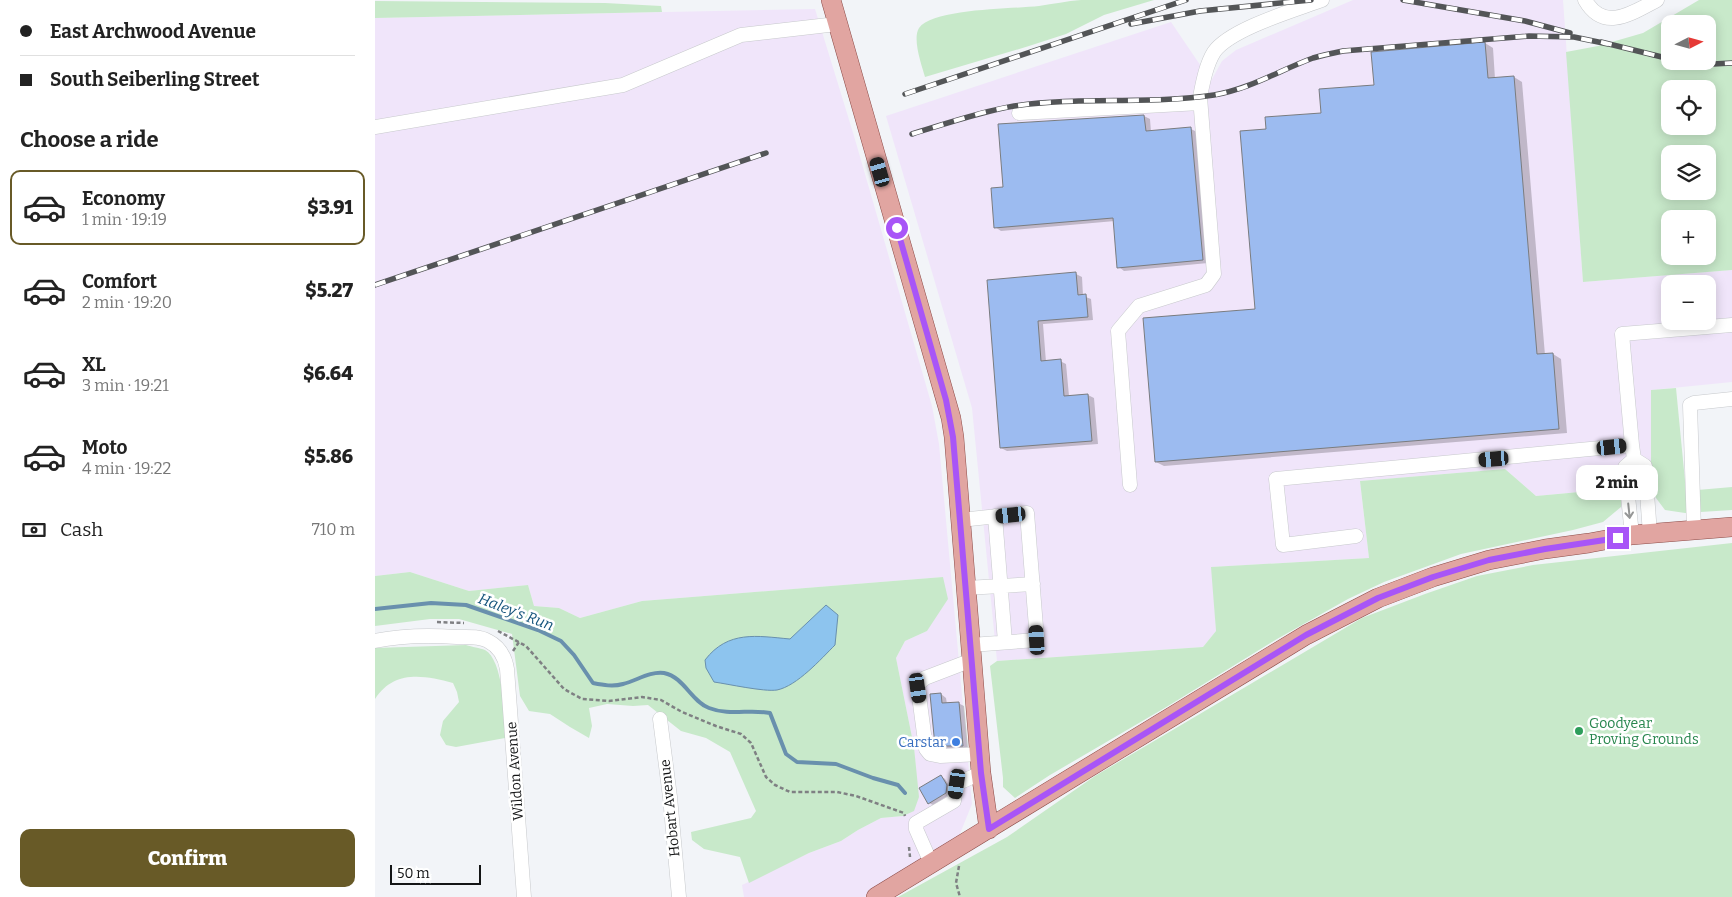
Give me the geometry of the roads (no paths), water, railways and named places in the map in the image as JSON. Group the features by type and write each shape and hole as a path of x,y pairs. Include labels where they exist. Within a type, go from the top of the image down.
{"main road":[{"path":"831,0 946,400 953,437 981,773 989,829"},
{"path":"876,897 900,890 931,863 1306,635 1378,598 1433,577 1489,560 1641,534 1732,527"}],"street":[{"path":"1130,485 1119,331 1139,306 1206,285 1214,274 1200,103 1206,71 1215,51 1237,33 1322,0"},
{"path":"1585,0 1597,15 1602,18 1614,18 1632,13 1657,0"},
{"path":"375,127 623,85 741,35 837,24"},
{"path":"1019,113 1200,103"},
{"path":"1641,534 1645,466 1634,459 1622,334 1732,325"},
{"path":"1694,530 1690,405 1732,399"},
{"path":"1356,536 1283,545 1276,479 1632,445"},
{"path":"1634,459 1625,467 1641,534"},
{"path":"960,520 1027,513 1037,640 1005,642 972,652 925,678 919,683 918,688 926,749 931,754 940,756 980,754"},
{"path":"995,516 1005,642"},
{"path":"966,588 1033,584"},
{"name":"Wildon Avenue","path":"375,641 424,635 479,637 489,641 504,655 507,669 524,897"},
{"name":"Hobart Avenue","path":"660,719 670,797 679,897"},
{"path":"931,863 916,829 916,822 954,801 957,784 981,773"}],"water":[{"path":"826,605 838,615 835,645 793,683 777,690 771,690 714,682 706,668 705,660 714,650 733,639 744,637 790,639"}],"waterway":[{"name":"Haley's Run","path":"375,609 431,603 466,605 538,630 561,641 574,655 593,683 615,685 628,683 654,673 671,675 697,700 709,708 724,712 770,713 786,754 797,762 836,764 898,785 905,793"}],"railway":[{"path":"905,94 1186,0"},
{"path":"1131,24 1200,11 1311,0"},
{"path":"1403,0 1525,21 1570,33"},
{"path":"912,134 975,115 1014,106 1064,101 1164,100 1214,95 1252,84 1313,58 1343,51 1529,36 1574,37 1608,44"},
{"path":"1601,42 1661,57"},
{"path":"1716,64 1732,63"},
{"path":"375,285 766,153"}],"place":[{"name":"Goodyear Proving Grounds","path":"1579,731"},
{"name":"Carstar","path":"956,742"}]}
